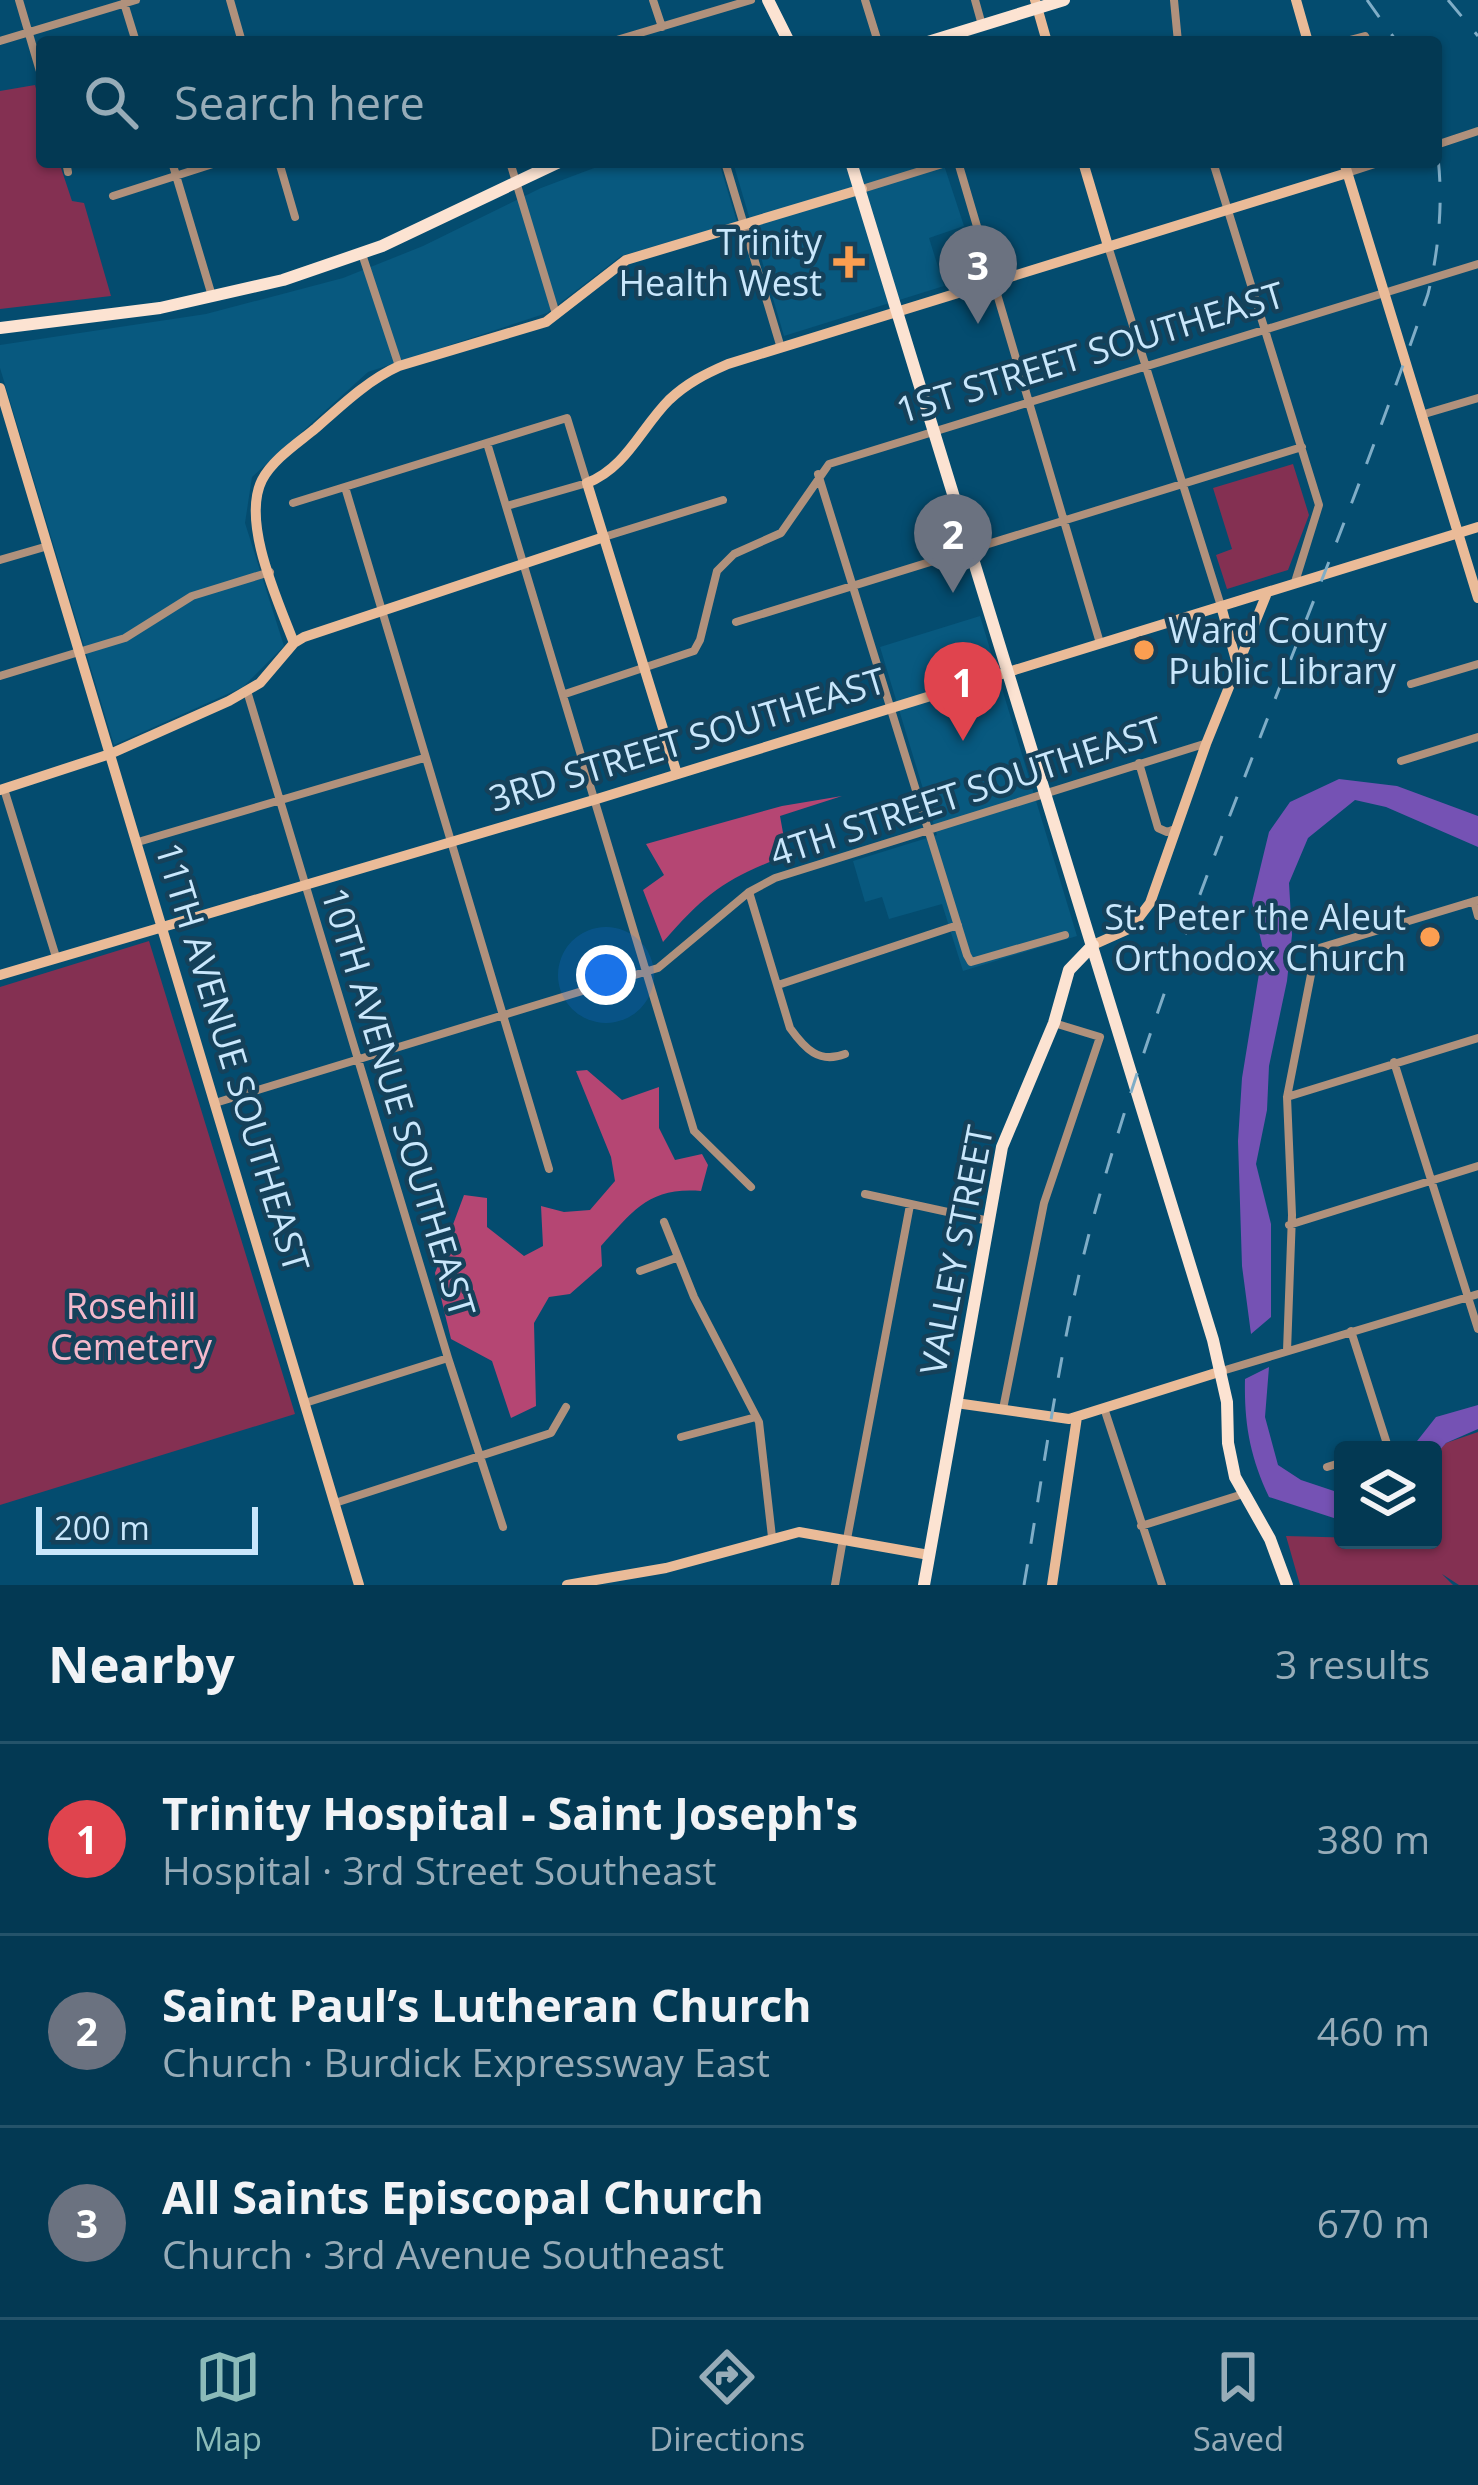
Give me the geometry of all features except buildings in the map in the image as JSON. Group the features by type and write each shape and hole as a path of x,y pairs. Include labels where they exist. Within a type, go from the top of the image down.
{"main road":[{"path":"768,0 784,36"},
{"path":"947,36 1036,4 1064,0"},
{"path":"0,328 212,298 284,280 361,253 543,168"},
{"path":"853,168 1199,1292 1222,1371 1229,1452 1287,1585"},
{"name":"VALLEY STREET","path":"924,1585 1003,1147 1054,1022 1069,970 1093,945"}],"street":[{"path":"19,0 36,58"},
{"path":"0,41 136,0"},
{"path":"230,0 240,36"},
{"path":"653,0 662,27"},
{"path":"631,36 751,0"},
{"path":"865,0 876,36"},
{"path":"975,0 982,25"},
{"path":"1174,0 1177,36"},
{"path":"1296,0 1306,36"},
{"path":"124,2 134,36"},
{"path":"1036,4 1045,36"},
{"path":"1442,143 1478,131"},
{"path":"174,168 212,298"},
{"path":"113,196 202,168"},
{"path":"281,168 295,217"},
{"path":"512,168 556,314"},
{"path":"727,168 781,348"},
{"path":"294,643 253,521 263,477 381,374 543,323 626,260 933,168"},
{"path":"955,168 994,282 1100,643"},
{"path":"1085,168 1238,667"},
{"path":"1215,168 1319,505 1294,584"},
{"path":"507,506 611,473 666,404 696,377 1228,209 1342,168"},
{"path":"1345,168 1478,598"},
{"path":"361,253 399,366"},
{"name":"1ST STREET SOUTHEAST","path":"818,474 829,464 1027,401 1478,264"},
{"name":"11TH AVENUE SOUTHEAST","path":"0,388 10,439 48,546 359,1585"},
{"path":"1421,415 1478,398"},
{"path":"292,503 567,418 677,774"},
{"path":"488,443 694,1131 751,1187"},
{"path":"736,622 1302,447"},
{"path":"818,474 971,962 1064,935"},
{"path":"565,694 694,651 717,571 734,554 781,533 818,474"},
{"path":"345,487 549,1169"},
{"path":"56,957 2,790 110,754 248,691 294,643 381,609 723,500"},
{"name":"3RD STREET SOUTHEAST","path":"0,975 597,799 1478,527"},
{"path":"0,560 48,546"},
{"path":"0,676 125,638 192,596 271,572"},
{"path":"1093,945 1137,922 1150,903 1206,744 1267,593"},
{"path":"1411,684 1478,664"},
{"name":"10TH AVENUE SOUTHEAST","path":"248,691 502,1527"},
{"path":"1401,760 1478,736"},
{"name":"4TH STREET SOUTHEAST","path":"215,1103 648,971 749,892 775,878 1206,744"},
{"path":"138,842 424,758"},
{"path":"1139,763 1158,828 1167,832 1176,828"},
{"path":"749,892 790,1028 803,1047 820,1058 845,1054"},
{"path":"1287,1351 1292,1215 1287,1097 1316,949 1476,901 1478,916"},
{"path":"778,985 958,925"},
{"path":"1003,1411 1044,1203 1100,1037 1054,1022"},
{"path":"1287,1097 1478,1037"},
{"path":"1394,1061 1473,1295 1478,1329"},
{"path":"1289,1225 1478,1166"},
{"path":"865,1194 989,1221"},
{"path":"835,1585 910,1205"},
{"path":"664,1222 676,1258 756,1417 772,1537"},
{"path":"640,1271 676,1258"},
{"path":"956,1403 1052,1418 1077,1417 1473,1295"},
{"path":"1352,1331 1381,1441"},
{"path":"305,1403 448,1358"},
{"path":"335,1503 551,1433 566,1407"},
{"path":"1104,1408 1162,1585"},
{"path":"681,1437 756,1417"},
{"path":"1052,1585 1077,1417"},
{"path":"1327,1467 1334,1465"},
{"path":"1141,1526 1243,1493"},
{"path":"567,1585 666,1568 800,1532 929,1555"}],"shaded area":[{"path":"594,168 721,168 737,222 621,256 547,313 368,372 252,477 245,523 284,646 243,687 114,745 0,368 0,345 206,314 343,278 423,246 541,188"},
{"name":"Trinity Health West","path":"735,168 945,168 964,226 929,238 944,286 784,336"},
{"path":"980,616 1077,936 963,971 942,904 889,919 882,897 865,902 853,861 937,835 880,647"},
{"path":"1339,779 1397,786 1478,816 1478,847 1386,807 1355,800 1308,838 1289,883 1292,935 1287,981 1256,1164 1271,1224 1271,1317 1251,1334 1242,1266 1238,1141 1242,1078 1263,949 1252,902 1269,832 1290,802"},
{"path":"842,796 780,816 787,855 718,889 663,942 643,890 664,875 646,844 782,806"},
{"path":"587,1070 622,1100 659,1087 659,1128 675,1160 702,1154 708,1165 701,1191 668,1193 644,1204 601,1246 602,1266 570,1294 549,1297 534,1323 536,1406 511,1418 492,1361 451,1339 435,1273 464,1195 487,1198 487,1227 524,1256 543,1246 541,1206 564,1212 590,1210 615,1181 611,1157 576,1071"},
{"path":"1269,1367 1265,1417 1278,1465 1301,1480 1334,1491 1334,1518 1269,1497 1247,1425 1245,1379"},
{"path":"1478,1405 1478,1429 1442,1448 1442,1441 1417,1441 1436,1417"}],"green space":[{"path":"35,85 36,168 61,168 72,201 84,203 111,296 0,309 0,91"},
{"path":"1293,464 1309,515 1288,570 1227,589 1216,555 1232,549 1213,488"},
{"name":"Rosehill Cemetery","path":"149,941 295,1414 0,1505 0,987"},
{"path":"1478,1432 1478,1585 1459,1585 1442,1574 1453,1585 1300,1585 1286,1536 1334,1537 1334,1549 1442,1549 1442,1447"}],"railway":[{"path":"1367,0 1393,36"},
{"path":"1448,0 1478,36"},
{"path":"1024,1585 1065,1344 1098,1201 1172,971 1428,294 1440,219 1439,168"}],"place":[{"name":"Trinity Health West","path":"849,262"},
{"name":"All Saints Episcopal Church","path":"978,324"},
{"name":"Saint Paul’s Lutheran Church","path":"953,593"},
{"name":"Ward County Public Library","path":"1144,650"},
{"name":"Trinity Hospital - Saint Joseph's","path":"963,741"},
{"name":"St. Peter the Aleut Orthodox Church","path":"1430,937"}]}
